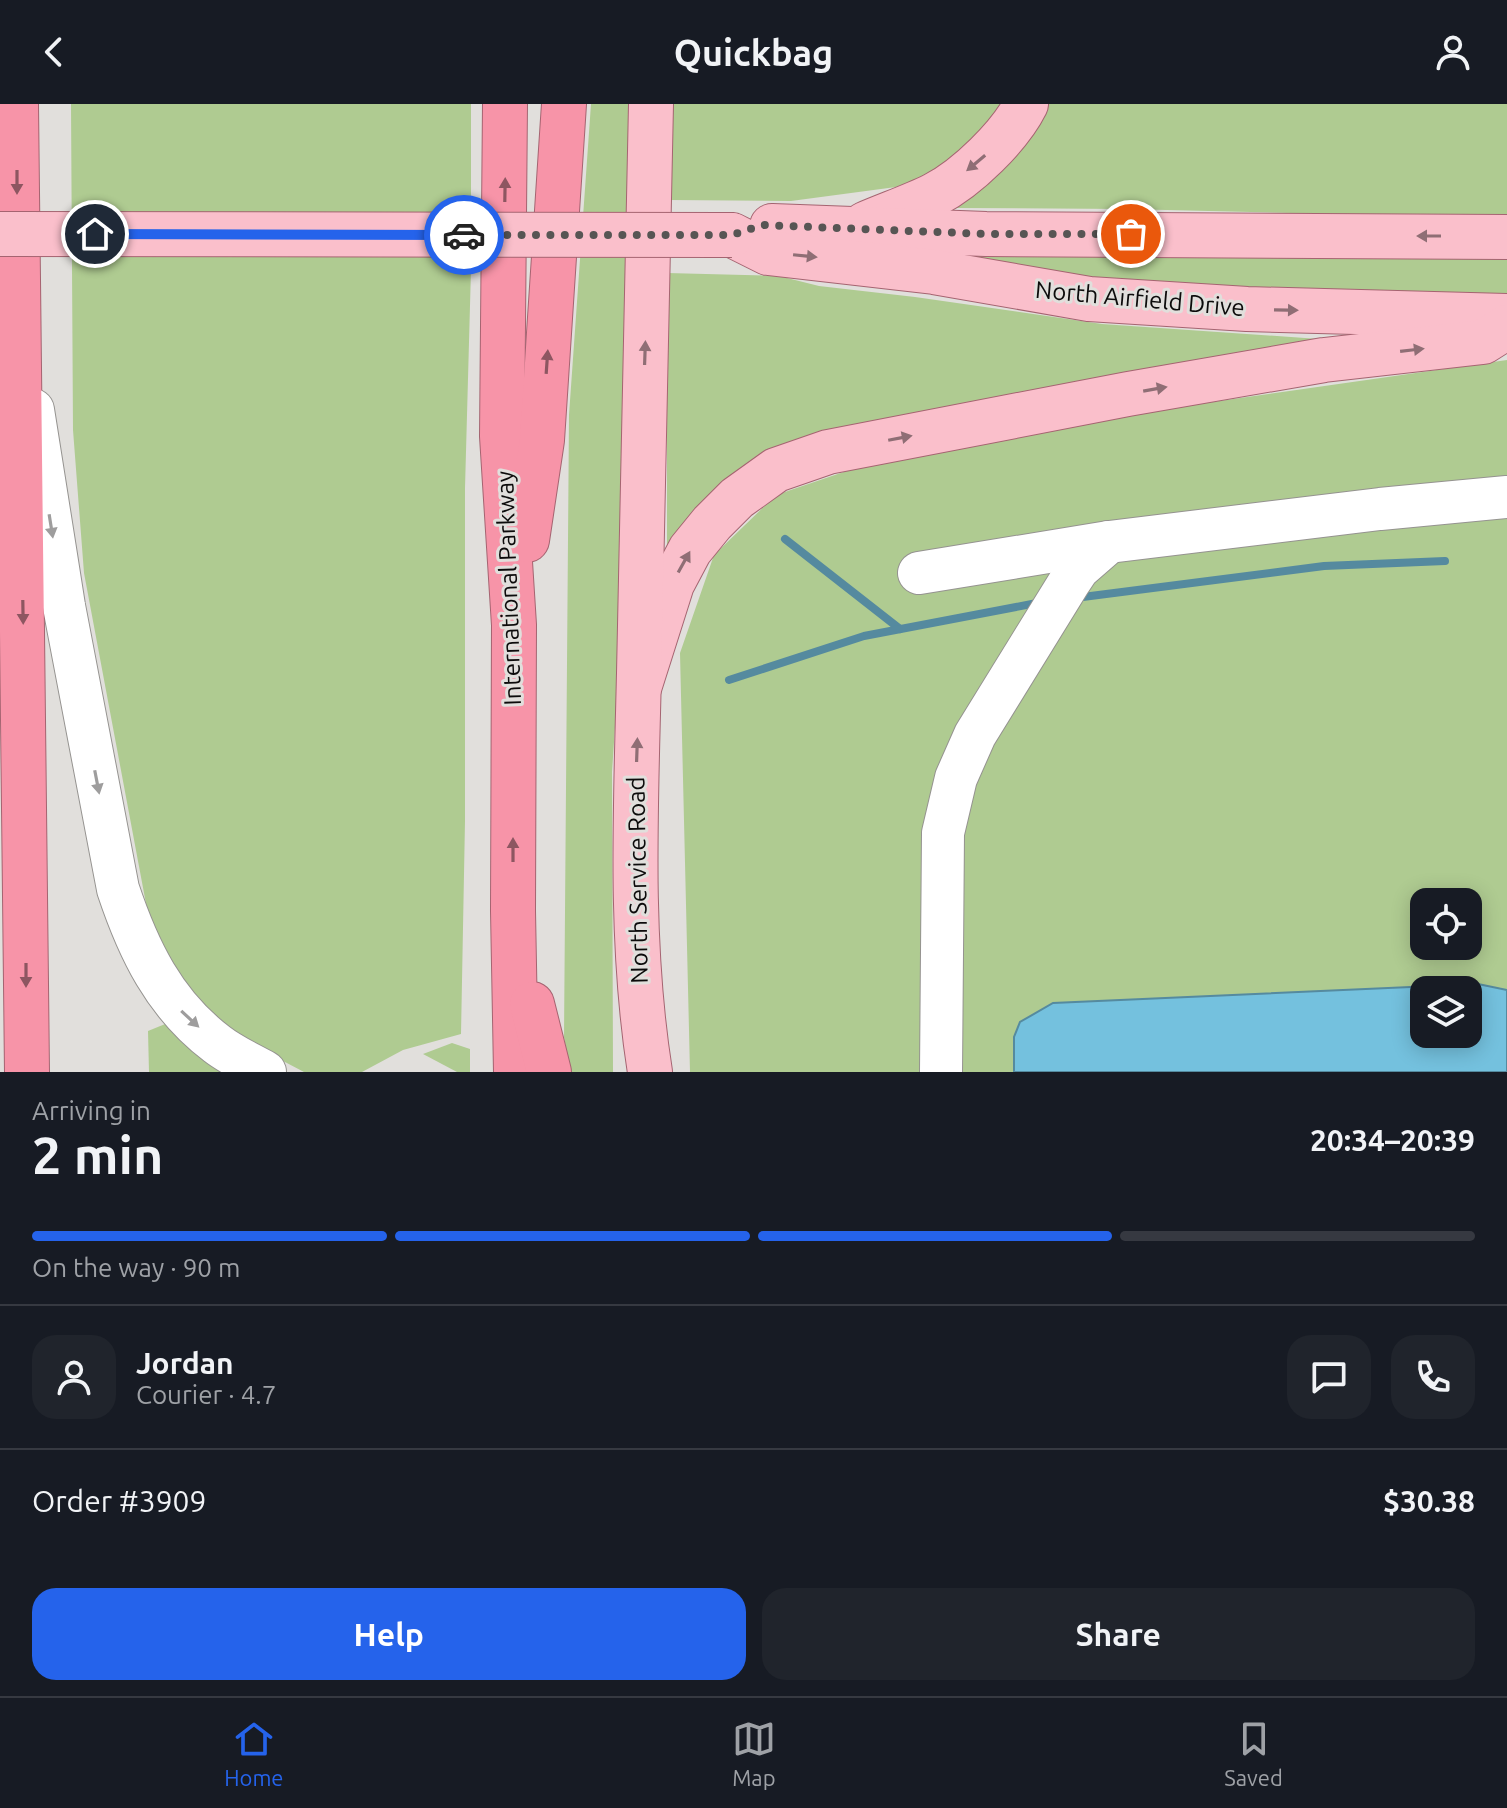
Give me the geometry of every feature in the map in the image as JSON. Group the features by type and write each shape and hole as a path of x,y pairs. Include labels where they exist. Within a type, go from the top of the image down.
{"highway":[{"path":"16,104 27,1072"},
{"name":"International Parkway","path":"505,104 502,436 514,625 516,1072"},
{"path":"514,625 542,440 564,104"},
{"path":"0,931 26,869"},
{"path":"513,928 549,1072"}],"main road":[{"name":"North Service Road","path":"650,1072 642,1023 636,912 651,104"},
{"path":"852,229 937,194 983,158 1021,115 1026,104"},
{"name":"North Airfield Drive","path":"0,234 732,235 763,225 986,234 1507,237"},
{"name":"North Airfield Drive","path":"732,235 768,253 934,272 1089,299 1247,309 1507,316"},
{"path":"639,688 672,584 690,550 737,498 776,470 828,452 1128,394 1324,360 1483,342 1507,327"}],"lane":[{"path":"18,310 64,606 118,889 151,972 179,1009 217,1045 265,1072"},
{"path":"919,573 1109,542 1507,497"},
{"path":"941,1072 943,833 953,792 975,735 1070,581 1078,569 1109,542"}],"green space":[{"path":"71,104 471,104 461,1034 403,1050 362,1072 304,1072 245,1041 196,1001 171,968 147,909 84,573 73,430"},
{"path":"591,104 638,104 620,652 612,772 613,1072 570,1072 564,1037 569,415"},
{"path":"670,104 1006,104 943,169 896,187 791,201 668,200"},
{"path":"1039,104 1507,104 1507,218 955,208"},
{"path":"976,249 1507,252 1507,298 1157,289 973,261"},
{"path":"667,273 779,276 819,286 1102,324 1319,339 776,450 739,469 699,511 667,556"},
{"path":"1507,360 1507,1072 690,1072 680,653 714,555 776,495 885,458 1114,416"},
{"path":"175,1020 241,1072 149,1072 148,1031"},
{"path":"452,1043 470,1049 470,1072 457,1072 423,1054"}],"water":[{"path":"1482,985 1507,990 1507,1072 1014,1072 1014,1037 1020,1022 1053,1003 1410,987 1410,1048 1482,1048"}],"waterway":[{"path":"785,539 900,629"},
{"path":"1075,598 1324,566 1445,561"},
{"path":"729,680 864,636 1042,602"}],"way so far":[{"path":"464,235 732,235 763,225 986,234 1131,234"}],"route":[{"path":"95,234 464,235"}]}
